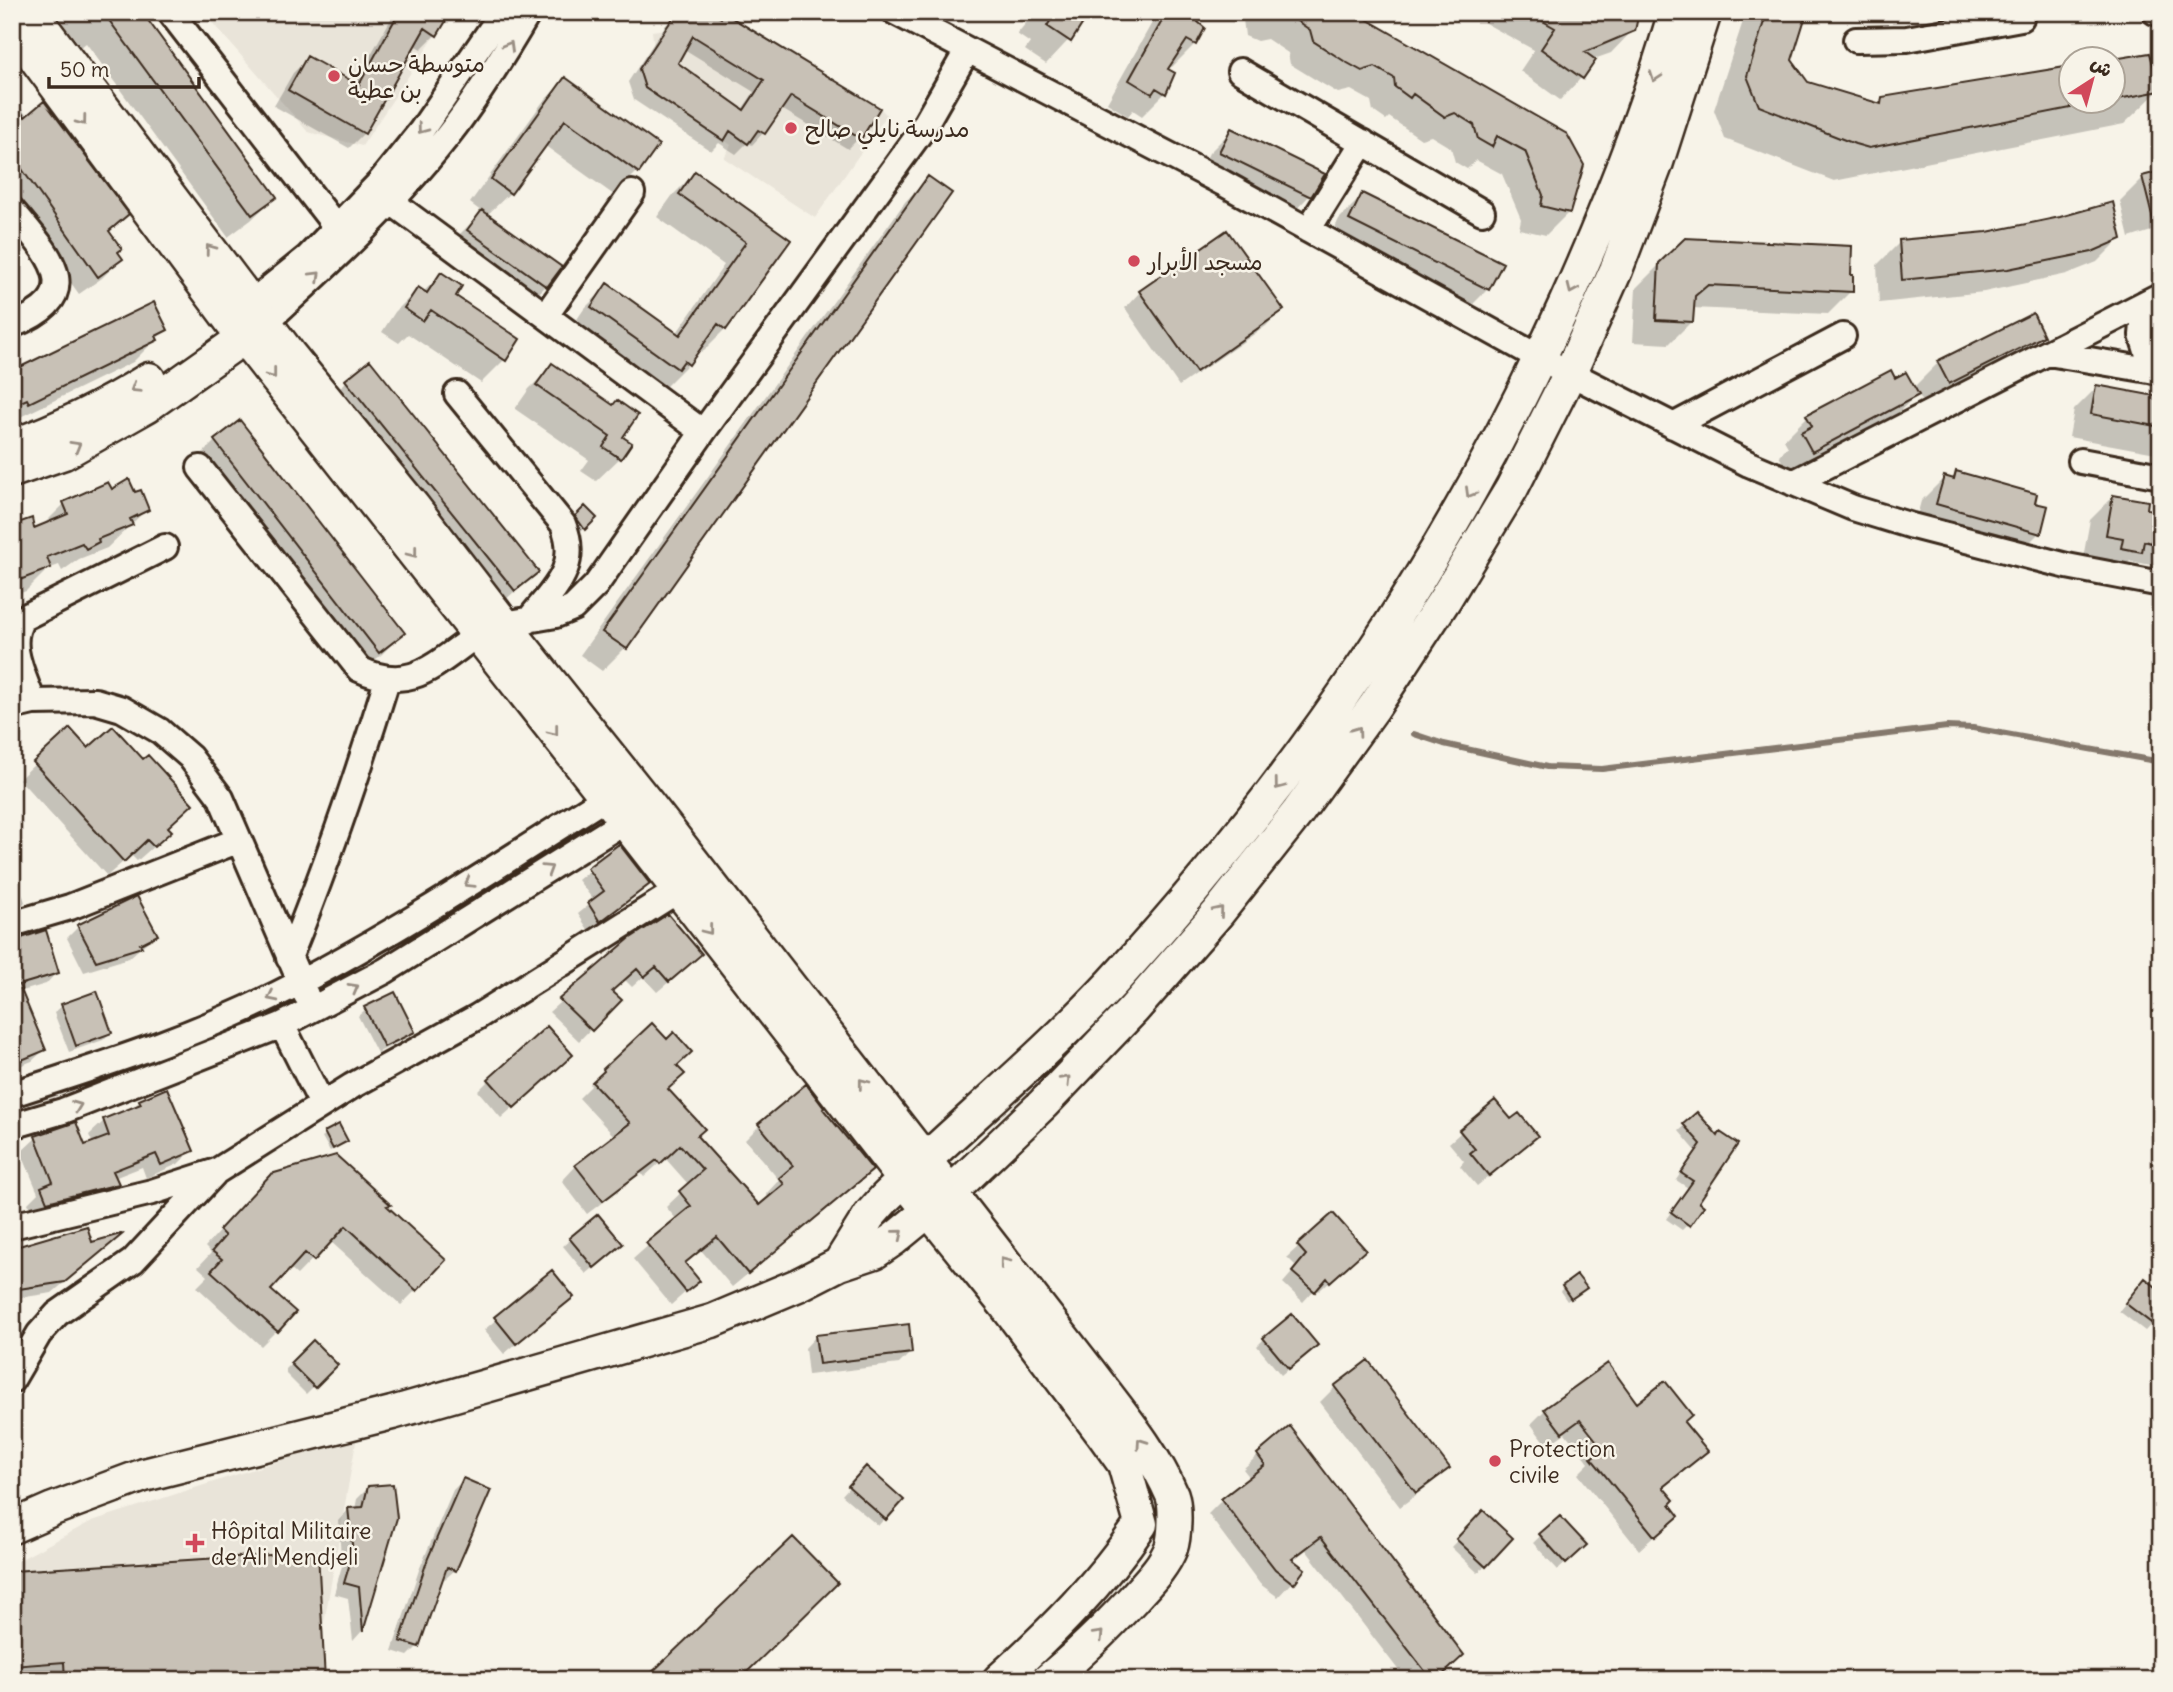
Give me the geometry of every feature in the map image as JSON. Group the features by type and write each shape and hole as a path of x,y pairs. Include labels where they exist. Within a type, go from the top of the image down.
{"main road":[{"path":"31,12 248,321"},
{"path":"839,1264 869,1216 914,1170 1019,1075 1109,985 1194,890 1274,791 1349,688 1419,582 1483,471 1541,358 1587,256 1629,151 1675,12"},
{"path":"12,1527 64,1504 144,1475 392,1413 679,1332 755,1304 839,1264 875,1252 939,1201 1043,1104 1133,1010 1218,913 1298,812 1374,707 1446,599 1512,488 1570,373 1616,270 1657,165 1705,12"},
{"path":"12,27 248,321 289,354 413,506 628,801 914,1170 1089,1371 1152,1459 1173,1498 1174,1533 1171,1548 1157,1572 1082,1653 1048,1680"},
{"path":"12,446 40,436 127,393 190,353 248,321"},
{"path":"12,471 64,453 146,406 248,321"},
{"path":"628,801 677,891 914,1170"},
{"path":"939,1201 1006,1306 1124,1464 1142,1524 1094,1587 1046,1637 999,1680"}],"street":[{"path":"170,12 337,228"},
{"path":"248,321 379,183 421,131 503,12"},
{"path":"248,321 369,225 455,126 499,63 529,12"},
{"path":"894,12 1223,183 1541,358 1749,464 1853,508 1912,526 2067,566 2161,584"},
{"path":"1856,40 1907,39 1953,21 2021,18"},
{"path":"503,626 556,615 573,608 586,597 920,133 967,51"},
{"path":"1240,71 1482,212"},
{"path":"1308,230 1363,142"},
{"path":"545,316 632,193"},
{"path":"390,201 703,432"},
{"path":"12,210 45,250 53,262 56,276 55,290 49,303 40,313 12,325"},
{"path":"1793,483 2153,299"},
{"path":"2153,299 2142,335 2157,371"},
{"path":"1673,426 1843,336"},
{"path":"2048,353 2157,371"},
{"path":"200,468 350,660 359,669 387,680 400,680 420,674 503,626 564,576 570,550 568,537 555,514 457,394"},
{"path":"2081,461 2161,476"},
{"path":"165,547 23,618 16,627 15,647 23,705 95,701 122,709 160,731 190,757 221,799 314,1010"},
{"path":"289,958 355,783 387,680"},
{"path":"12,1094 108,1064 257,1004 300,983 446,898 628,801"},
{"path":"12,1126 63,1111 282,1026 314,1010 385,971 628,801"},
{"path":"12,924 70,907 239,840"},
{"path":"12,1380 39,1334 57,1314 133,1261 217,1171 352,1086 477,1017 677,891"},
{"path":"282,1026 322,1104"},
{"path":"12,1226 152,1192 217,1171"}],"shaded area":[{"name":"متوسطة حسان بن عطية","path":"203,12 445,12 445,21 362,146 308,132"},
{"name":"مدرسة نايلي صالح","path":"677,12 702,12 720,18 724,13 880,108 887,115 815,218 724,158 731,145 645,88 638,71 654,48 652,31 666,29"},
{"name":"Hôpital Militaire de Ali Mendjeli","path":"357,1436 314,1680 12,1680 12,1564 92,1521"}],"building":[{"path":"103,12 142,12 277,197 252,215"},
{"path":"399,12 434,12 446,21 437,36 425,28 365,134 288,90 307,56 359,85"},
{"path":"677,12 711,12 721,18 724,13 880,108 861,139 791,96 765,134 758,130 748,144 730,131 724,141 645,88 639,69","holes":["693,36 764,80 744,110 678,63"]},
{"path":"1056,12 1090,12 1071,42 1047,26"},
{"path":"1167,12 1202,12 1198,22 1205,28 1196,45 1187,40 1168,69 1175,73 1166,94 1156,88 1152,94 1129,80"},
{"path":"1284,12 1354,12 1567,134 1584,165 1570,213 1541,206 1543,195 1525,151 1497,136 1492,147 1478,139 1474,125 1455,113 1445,117 1413,94 1410,98 1395,87 1394,78 1375,67 1362,71 1344,61 1313,41 1310,30"},
{"path":"1527,12 1639,12 1635,31 1585,52 1596,60 1583,79 1541,49 1555,28"},
{"path":"1767,12 1807,12 1792,60 1808,82 1881,104 1882,97 2058,68 2058,111 1869,148 1759,106 1747,76"},
{"path":"2150,53 2160,91 2128,97 2128,57"},
{"path":"565,77 659,145 639,173 565,120 511,194 491,179"},
{"path":"12,100 25,117 44,101 129,214 109,231 122,249 118,252 123,259 98,277 12,155"},
{"path":"1231,128 1325,174 1311,197 1219,152"},
{"path":"695,171 791,240 726,330 718,324 689,365 684,361 678,369 591,307 607,283 680,335 746,242 679,194"},
{"path":"2161,171 2161,227 2155,228 2142,176"},
{"path":"928,176 952,193 627,649 602,632"},
{"path":"1362,193 1503,263 1489,290 1349,220"},
{"path":"2113,202 2122,239 2092,252 2008,269 1902,280 1899,240 1987,232 2060,217"},
{"path":"482,210 562,267 547,287 467,230"},
{"path":"1227,230 1284,310 1196,372 1139,291"},
{"path":"1685,238 1852,246 1853,292 1708,285 1695,296 1693,322 1656,320 1659,263"},
{"path":"441,272 462,286 456,296 520,339 506,361 431,310 423,321 404,308 418,287 427,293"},
{"path":"154,302 168,330 156,336 158,340 29,403 27,399 12,406 12,371"},
{"path":"2033,313 2044,336 1949,384 1937,361"},
{"path":"370,360 539,572 515,591 345,380"},
{"path":"552,363 613,405 617,400 638,415 623,437 632,443 621,459 603,447 610,436 536,385"},
{"path":"1891,370 1895,378 1906,372 1919,395 1812,452 1801,432 1812,426 1806,415"},
{"path":"2096,385 2161,397 2161,427 2091,414"},
{"path":"240,420 405,633 379,653 214,440"},
{"path":"1956,471 2037,494 2035,503 2048,506 2041,534 1936,504 1944,476 1954,479"},
{"path":"129,479 135,492 141,490 149,510 130,519 133,525 98,539 99,542 86,549 82,543 47,557 51,568 12,583 12,525 32,518 34,528 68,514 63,502 108,482 112,489"},
{"path":"2113,495 2148,501 2147,509 2161,511 2161,540 2152,539 2151,543 2144,541 2142,552 2121,548 2123,538 2106,535"},
{"path":"585,506 597,518 585,530 575,516"},
{"path":"113,726 143,759 148,755 193,804 168,827 172,831 154,847 147,840 124,862 33,762 70,728 88,748"},
{"path":"619,844 650,884 600,922 588,903 604,891 587,868"},
{"path":"137,896 158,935 140,944 142,947 96,961 77,925"},
{"path":"668,914 702,954 669,982 656,967 644,977 637,969 612,991 622,1000 592,1031 559,999 629,939"},
{"path":"46,930 59,973 19,985 46,1050 12,1064 12,941"},
{"path":"97,991 112,1033 76,1046 61,1004"},
{"path":"395,992 415,1032 384,1047 364,1007"},
{"path":"652,1023 667,1039 674,1032 692,1052 677,1066 685,1074 668,1089 705,1129 697,1136 759,1205 784,1184 779,1178 793,1166 758,1124 806,1084 873,1170 748,1274 717,1237 685,1263 700,1281 686,1292 646,1243 691,1206 679,1191 703,1170 680,1145 660,1164 657,1160 603,1201 575,1165 630,1123 592,1082"},
{"path":"547,1026 573,1055 514,1108 488,1079"},
{"path":"167,1088 194,1151 161,1165 156,1154 113,1171 119,1184 47,1202 41,1187 53,1182 35,1136 76,1122 85,1145 109,1136 103,1119 141,1104 139,1100"},
{"path":"1495,1100 1511,1119 1519,1113 1538,1136 1489,1176 1470,1153 1475,1149 1459,1130"},
{"path":"1697,1112 1718,1136 1720,1132 1738,1144 1699,1202 1704,1206 1690,1226 1671,1212 1693,1181 1681,1173 1701,1144 1683,1124"},
{"path":"339,1124 348,1141 333,1149 324,1132"},
{"path":"336,1155 446,1260 417,1291 346,1226 314,1261 305,1253 271,1290 296,1312 278,1332 211,1271 222,1259 212,1251 225,1236 219,1230 271,1174"},
{"path":"1333,1213 1366,1250 1330,1282 1327,1278 1315,1292 1292,1272 1306,1255 1297,1245"},
{"path":"598,1214 623,1244 594,1268 569,1238"},
{"path":"87,1226 92,1242 124,1233 65,1282 12,1290 12,1248"},
{"path":"552,1270 574,1297 516,1344 494,1317"},
{"path":"1577,1275 1587,1288 1571,1299 1562,1286"},
{"path":"2145,1278 2161,1291 2161,1316 2154,1325 2125,1303"},
{"path":"1292,1314 1318,1345 1289,1369 1263,1338"},
{"path":"909,1324 912,1353 819,1364 815,1335"},
{"path":"313,1340 338,1365 315,1388 290,1363"},
{"path":"1368,1360 1450,1468 1416,1493 1334,1386"},
{"path":"1608,1363 1637,1403 1665,1381 1692,1415 1684,1422 1708,1451 1663,1487 1674,1500 1670,1504 1679,1516 1655,1537 1591,1458 1603,1449 1580,1420 1562,1433 1544,1409"},
{"path":"1290,1426 1464,1655 1437,1680 1432,1680 1321,1537 1292,1559 1305,1569 1294,1584 1275,1569 1221,1499 1265,1465 1257,1454"},
{"path":"866,1466 904,1500 886,1520 848,1486"},
{"path":"463,1478 491,1490 456,1571 447,1567 419,1647 400,1641 428,1558"},
{"path":"393,1484 397,1518 363,1632 359,1587 344,1583 353,1553 348,1508 363,1507 368,1486"},
{"path":"1483,1510 1513,1538 1486,1567 1456,1539"},
{"path":"1560,1516 1587,1545 1566,1564 1539,1534"},
{"path":"793,1537 838,1583 739,1680 644,1680"},
{"name":"Hôpital Militaire de Ali Mendjeli","path":"318,1552 325,1680 65,1680 64,1662 12,1666 12,1571"}],"waterway":[{"path":"1414,734 1444,744 1547,767 1602,769 1947,727 1973,728 2161,762"}],"place":[{"name":"متوسطة حسان بن عطية","path":"334,76"},
{"name":"مدرسة نايلي صالح","path":"791,128"},
{"name":"مسجد الأبرار","path":"1134,261"},
{"name":"Protection civile","path":"1495,1461"},
{"name":"Hôpital Militaire de Ali Mendjeli","path":"195,1543"}]}
